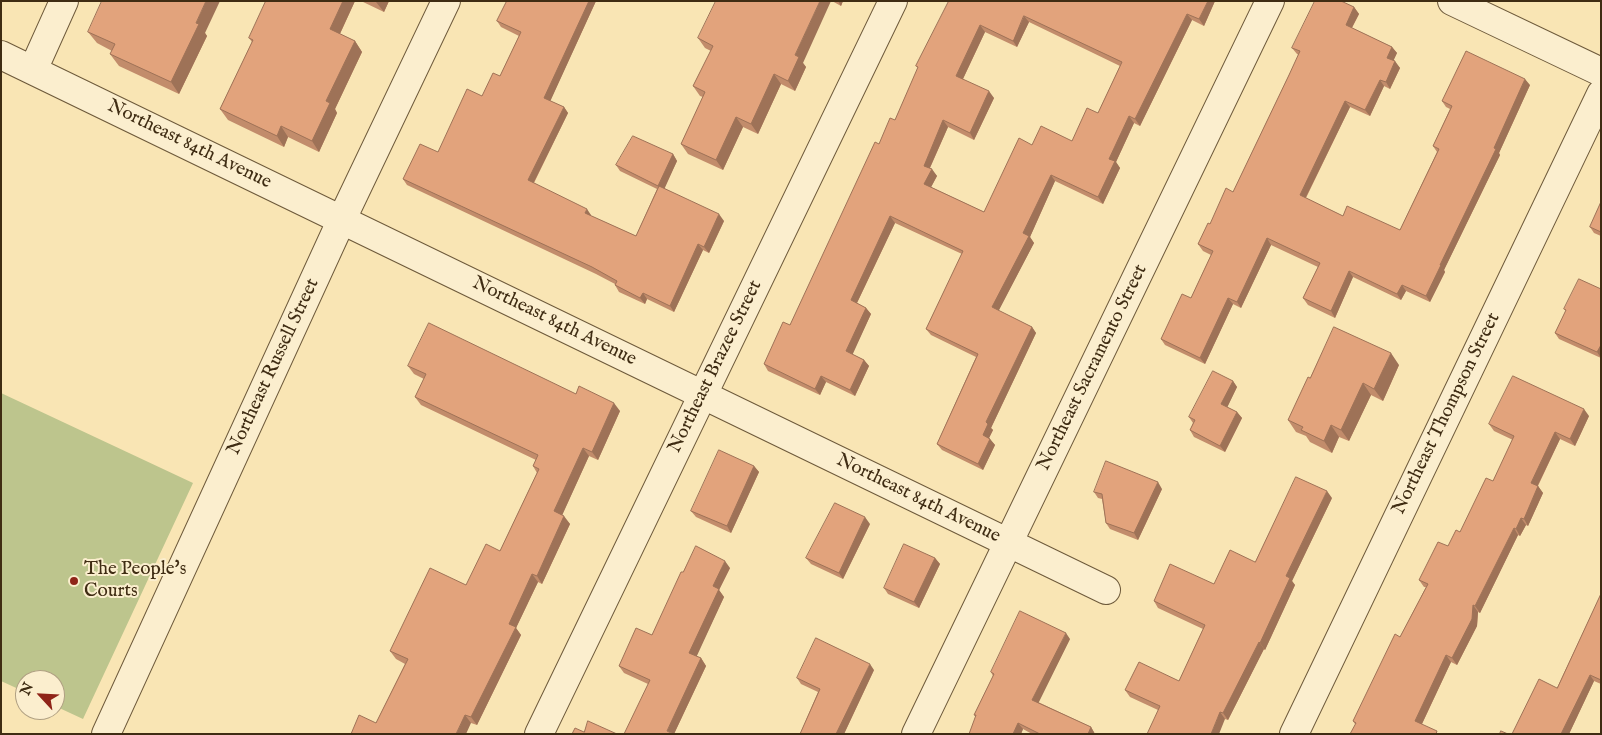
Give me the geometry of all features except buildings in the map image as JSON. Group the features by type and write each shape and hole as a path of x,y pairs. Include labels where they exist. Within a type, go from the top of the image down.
{"street":[{"path":"32,70 64,1"},
{"name":"Northeast Russell Street","path":"106,734 342,219 446,1"},
{"name":"Northeast Brazee Street","path":"539,734 893,1"},
{"name":"Northeast Sacramento Street","path":"916,734 1270,1"},
{"path":"1452,1 1601,72"},
{"name":"Northeast 84th Avenue","path":"1,55 1106,590"},
{"name":"Northeast Thompson Street","path":"1294,734 1601,94"}],"green space":[{"name":"The People's Courts","path":"1,393 193,483 83,719 65,711 65,670 15,670 15,687 1,681"}],"place":[{"name":"The People's Courts","path":"74,581"}]}
